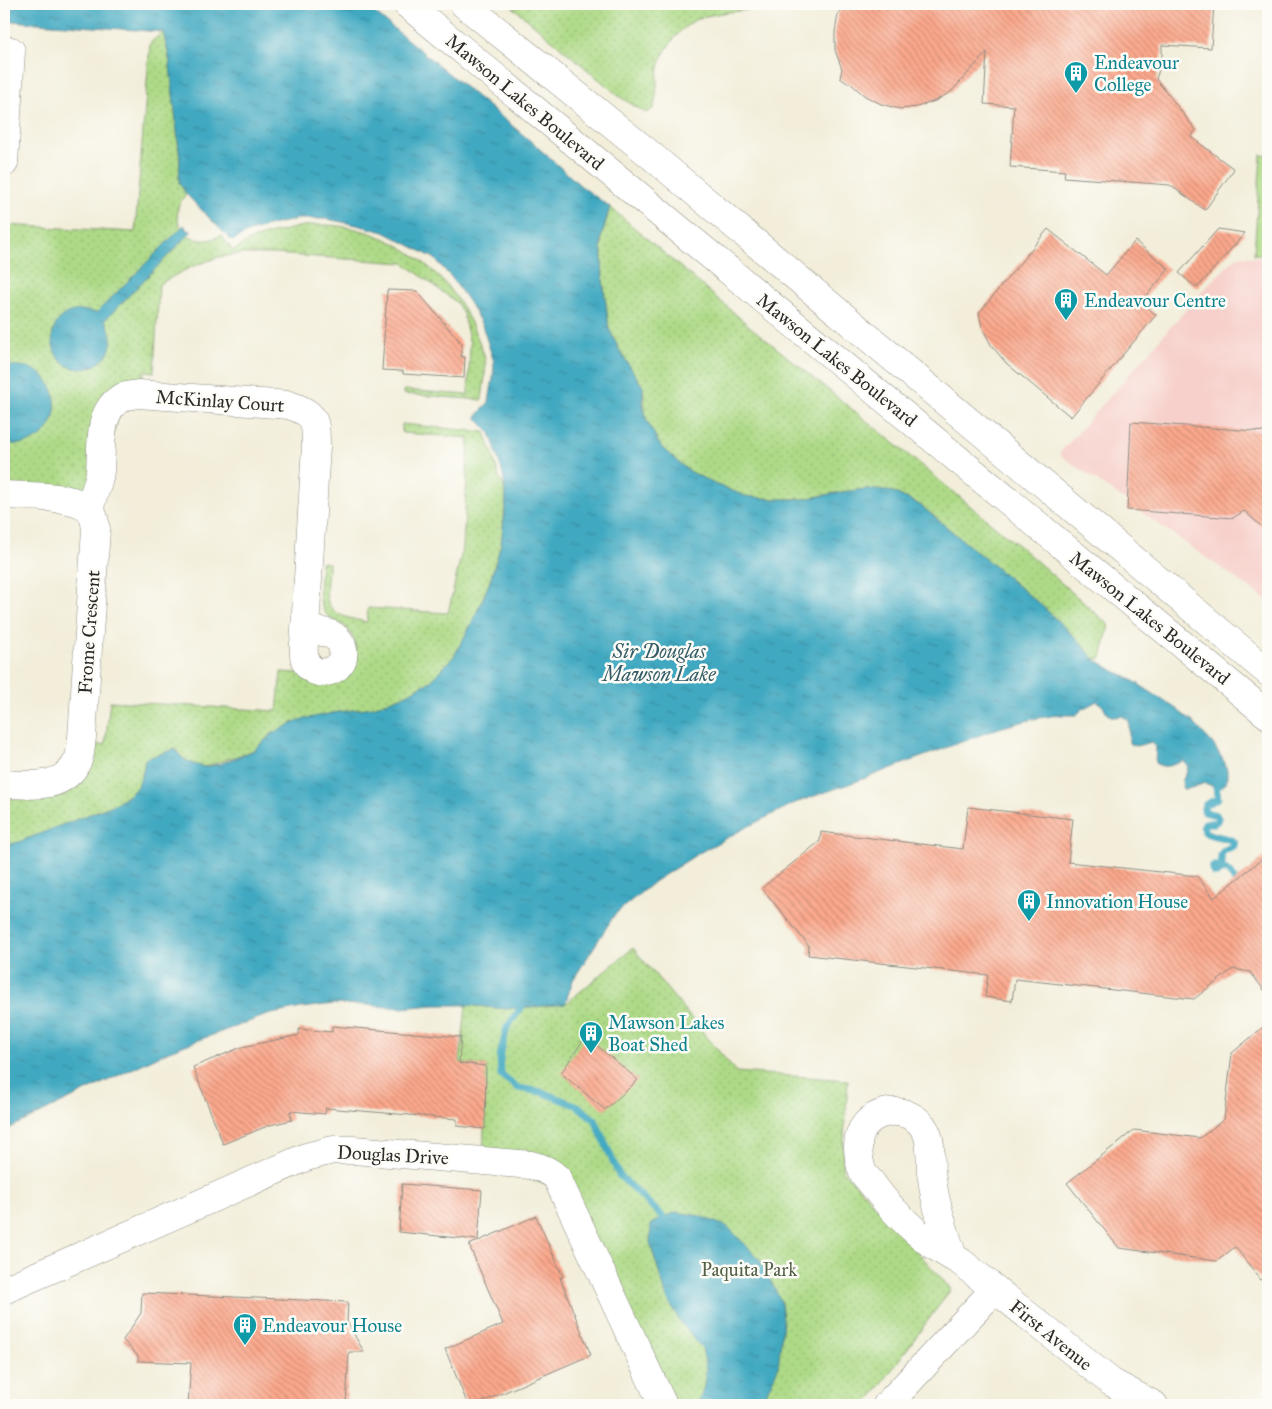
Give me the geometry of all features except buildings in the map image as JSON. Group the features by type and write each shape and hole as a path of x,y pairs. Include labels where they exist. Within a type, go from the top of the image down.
{"street":[{"name":"Mawson Lakes Boulevard","path":"407,4 1268,715"},
{"name":"Mawson Lakes Boulevard","path":"464,4 647,152 1268,672"},
{"path":"4,163 12,51"},
{"name":"McKinlay Court","path":"89,509 100,474 104,422 107,412 114,403 125,396 138,394 289,405 303,410 314,420 316,430 306,629"},
{"path":"4,495 70,500 81,503 89,509"},
{"name":"Frome Crescent","path":"4,784 36,785 53,783 68,774 78,760 82,736 96,529 94,517 89,509"},
{"name":"First Avenue","path":"953,1257 938,1210 931,1174 930,1150 927,1134 922,1124 910,1115 897,1112 888,1111 878,1115 861,1132 858,1146 863,1172 886,1203 928,1242 961,1262 1111,1382 1154,1405"},
{"name":"Douglas Drive","path":"4,1290 306,1157 327,1151 354,1150 531,1165 551,1172 557,1178 663,1405"},
{"path":"886,1405 995,1289"}],"shaded area":[{"path":"1238,256 1268,258 1268,601 1059,454 1205,288"}],"green space":[{"path":"509,4 762,4 746,10 701,17 680,32 664,53 658,73 655,104 653,109 646,113 620,97"},
{"path":"163,32 169,56 180,159 179,182 186,194 178,207 180,224 184,231 197,239 205,240 221,235 233,251 256,238 268,234 312,225 340,226 364,231 408,251 444,283 459,302 471,323 485,359 482,400 404,394 404,390 468,395 470,344 463,314 457,303 404,263 275,254 240,254 219,257 191,267 159,284 154,372 144,371 142,395 125,396 89,509 4,495 4,225 135,232 150,43"},
{"path":"1261,155 1268,156 1268,255 1254,254"},
{"path":"610,207 753,329 1025,551 1109,625 1101,659 1093,658 1082,644 1041,605 920,505 893,492 869,489 803,499 772,499 745,496 710,482 686,469 661,447 646,419 643,387 621,353 609,329 603,280 601,238"},
{"path":"402,424 485,432 504,487 506,502 501,544 489,584 472,623 454,656 431,681 401,697 373,707 333,713 273,733 254,750 205,767 192,764 182,758 175,749 146,759 142,779 136,790 113,805 19,842 4,846 4,798 42,800 63,796 80,783 90,765 94,744 105,745 110,701 277,711 281,672 299,673 356,658 355,643 349,630 330,618 324,612 321,604 319,592 321,562 329,563 326,588 329,605 341,615 367,622 368,608 448,613 463,547 469,438 402,433"},
{"name":"Paquita Park","path":"633,948 736,1072 848,1080 842,1169 951,1289 866,1405 663,1405 563,1190 483,1161 486,1066 460,1063 466,1005 507,1009 565,1004"}],"water":[{"name":"Sir Douglas Mawson Lake","path":"12,4 364,4 533,143 581,186 610,207 601,238 603,280 609,329 621,353 643,387 646,419 661,447 686,469 710,482 745,496 772,499 803,499 869,489 893,492 920,505 1041,605 1082,644 1093,658 1126,676 1193,722 1213,744 1225,763 1227,777 1225,784 1219,789 1205,783 1183,789 1182,781 1188,767 1184,761 1170,766 1155,763 1156,747 1152,742 1136,746 1129,743 1129,720 1122,716 1114,717 1107,714 1103,706 1097,701 1076,715 1057,715 1033,719 999,728 795,803 699,853 655,881 615,914 573,980 565,1004 507,1009 466,1005 401,1008 334,1004 267,1015 169,1051 4,1131 4,846 19,842 121,801 132,792 140,781 145,759 175,749 182,758 193,764 205,767 220,764 254,750 273,733 299,720 373,707 401,697 431,681 454,656 472,623 489,584 501,544 506,502 501,467 490,433 476,417 489,402 494,362 482,325 470,304 452,278 434,258 384,232 327,219 299,219 271,225 249,232 232,241 186,194 179,182 180,159 169,56 163,32 11,21"},
{"path":"184,225 187,230 192,231 105,320 111,342 109,351 104,359 91,367 80,369 66,365 57,357 53,345 53,334 57,322 66,314 79,310 96,313"},
{"path":"19,366 37,371 48,382 54,396 55,411 50,425 40,437 25,443 4,443 4,368"},
{"path":"677,1212 700,1216 728,1227 759,1259 781,1301 783,1321 778,1368 761,1405 700,1405 706,1369 702,1348 681,1323 667,1298 650,1243 651,1225 663,1217"}],"waterway":[{"path":"1216,787 1218,798 1206,804 1204,809 1205,812 1216,815 1218,818 1214,823 1205,823 1203,828 1209,834 1226,838 1235,843 1235,845 1222,852 1222,864 1220,866 1213,866 1212,870 1214,873 1218,873 1225,869 1235,881"},
{"path":"521,1008 507,1027 500,1056 501,1075 518,1088 541,1092 578,1106 595,1120 619,1175 663,1217"}],"place":[{"name":"Endeavour College","path":"1076,94"},
{"name":"Endeavour Centre","path":"1066,321"},
{"name":"Innovation House","path":"1029,922"},
{"name":"Mawson Lakes Boat Shed","path":"591,1054"},
{"name":"Endeavour House","path":"245,1346"}]}
